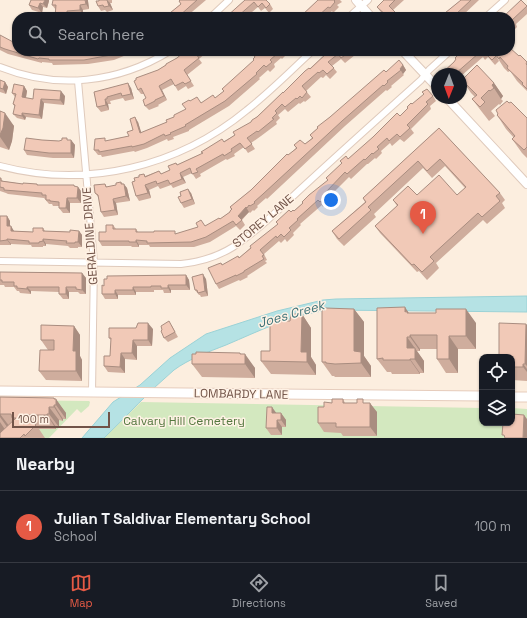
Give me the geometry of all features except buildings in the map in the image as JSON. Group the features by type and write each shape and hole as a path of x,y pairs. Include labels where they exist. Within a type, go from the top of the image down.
{"main road":[{"name":"LOMBARDY LANE","path":"0,391 479,396"},
{"path":"515,396 527,397"}],"street":[{"path":"216,12 229,0"},
{"path":"492,12 505,0"},
{"path":"353,12 361,2 368,12"},
{"path":"0,67 40,79 54,81 78,81 106,77 134,69 162,56"},
{"path":"0,166 46,175 86,175 138,167 186,149 207,138 247,110 306,56"},
{"path":"408,56 431,80"},
{"name":"STOREY LANE","path":"0,261 187,263 210,258 227,250 248,236 445,56"},
{"name":"GERALDINE DRIVE","path":"78,81 94,262 92,392"},
{"path":"454,104 527,184"}],"green space":[{"path":"0,400 90,402 89,406 81,413 77,409 49,438 0,438"},
{"name":"Calvary Hill Cemetery","path":"141,402 479,408 479,426 515,426 515,408 527,409 527,438 104,438"}],"water":[{"name":"Joes Creek","path":"527,296 527,312 329,310 289,319 186,362 165,378 104,438 82,438 113,402 140,385 170,358 206,334 277,311 323,300 336,299"}],"place":[{"name":"Julian T Saldivar Elementary School","path":"423,234"}]}
